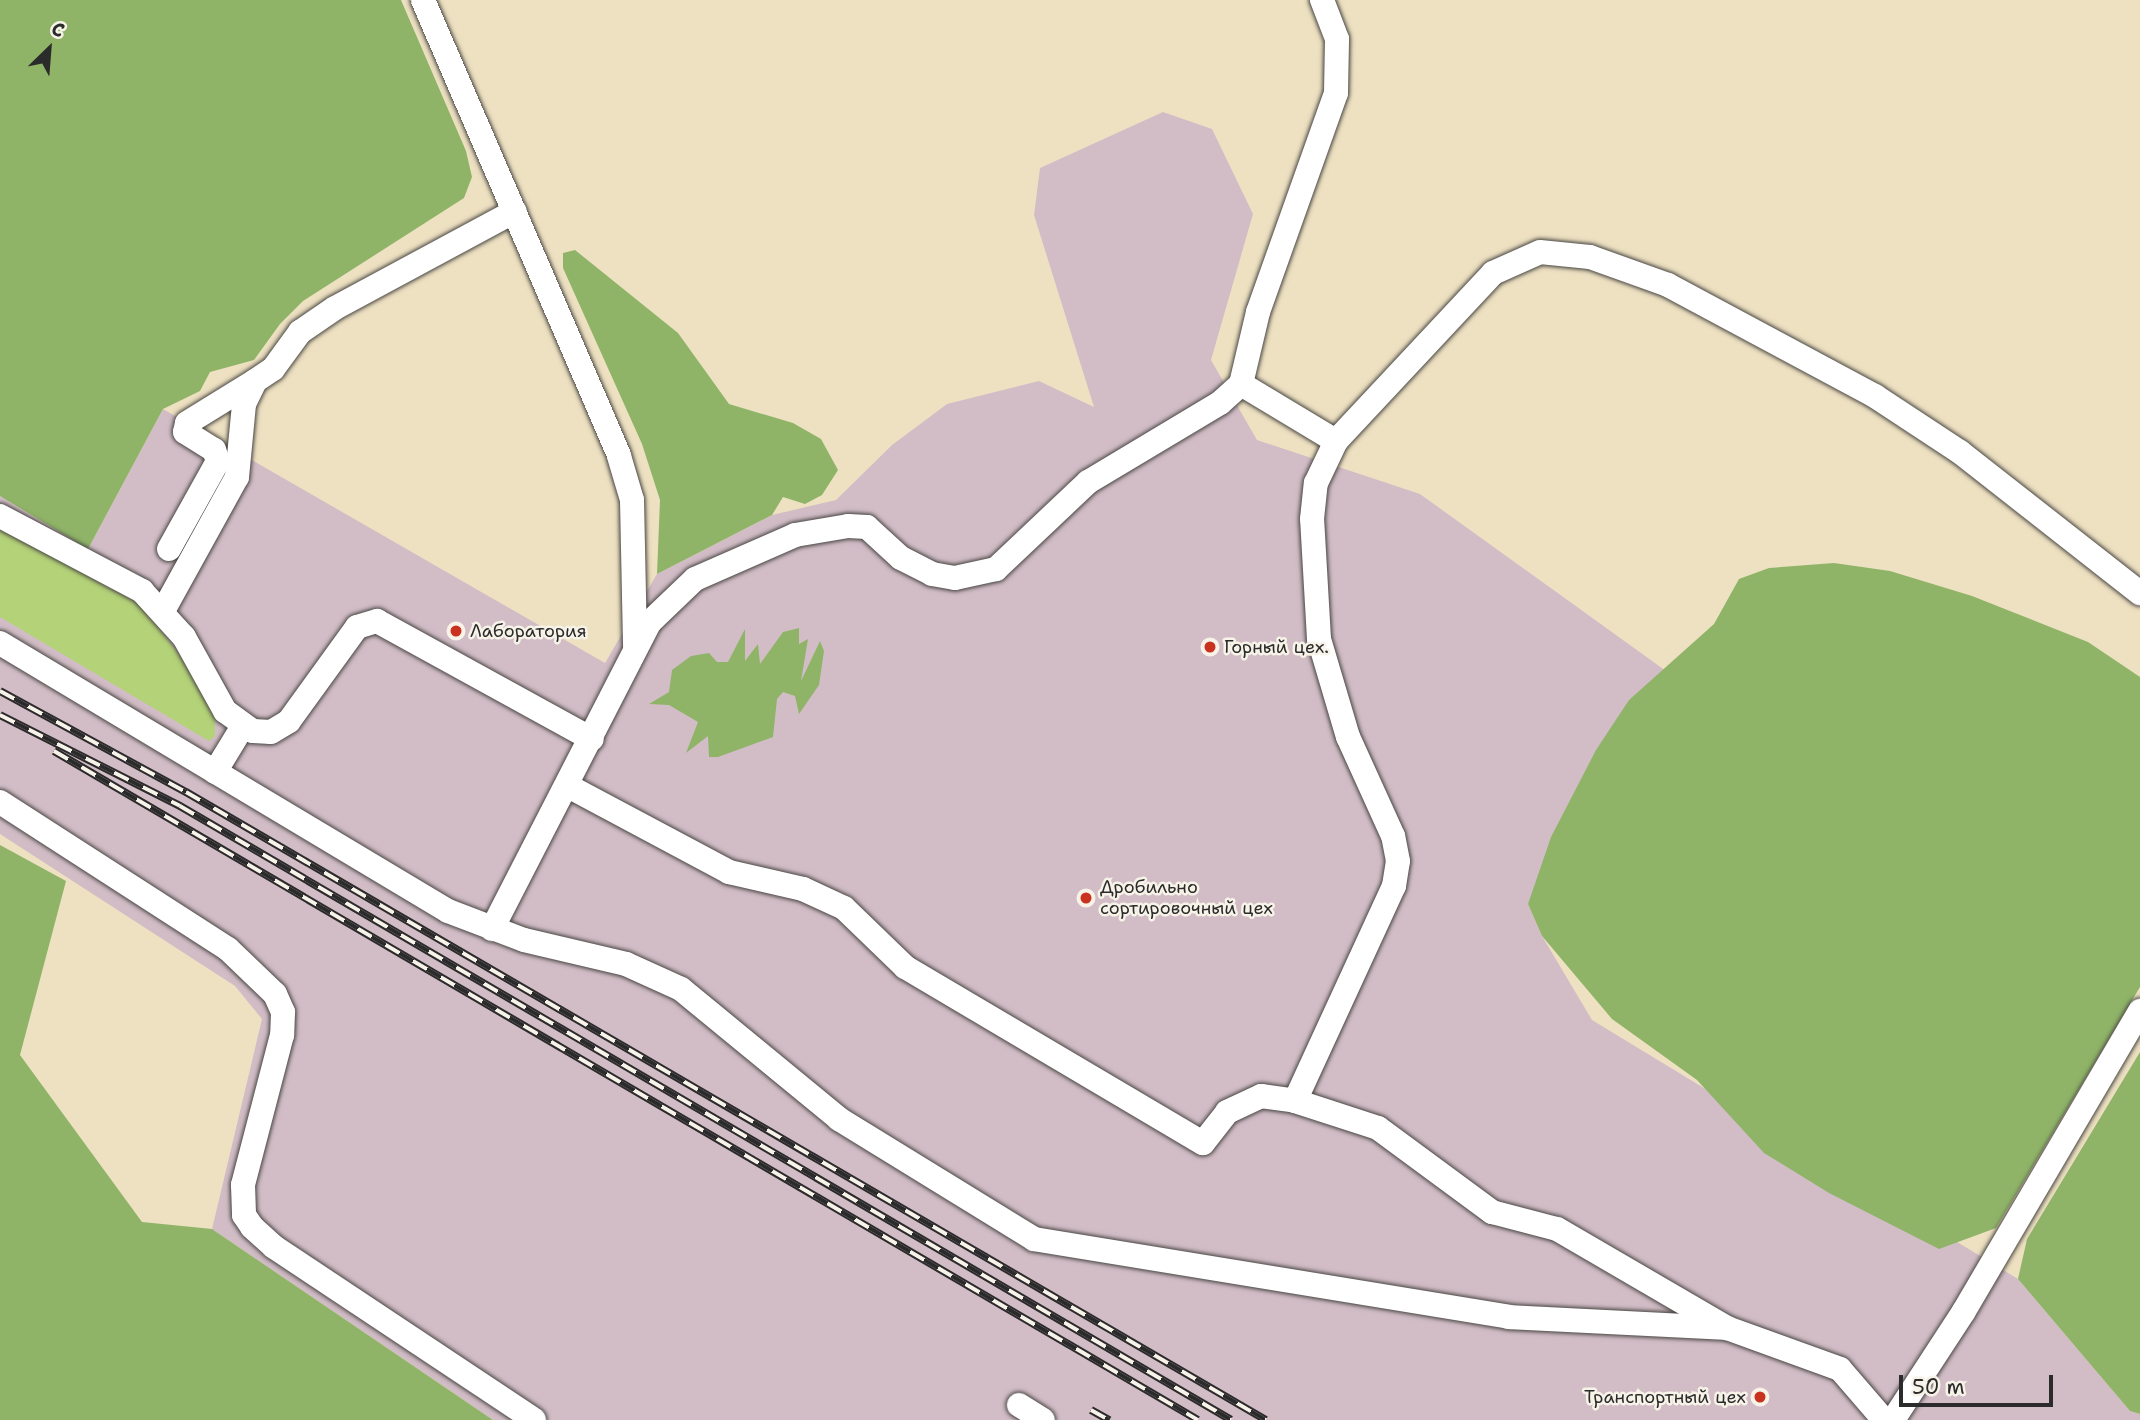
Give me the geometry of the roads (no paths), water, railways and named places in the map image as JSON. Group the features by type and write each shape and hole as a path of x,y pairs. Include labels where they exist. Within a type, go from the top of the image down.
{"lane":[{"path":"423,0 619,456 632,500 635,651"},
{"path":"492,929 658,610 695,579 736,558 826,528 867,527 901,558 932,573 955,578 996,569 1088,482 1220,403 1241,384 1258,312 1336,93 1337,38 1322,0"},
{"path":"169,549 218,461 214,450 185,432 187,423 273,369 300,332 335,308 515,211"},
{"path":"1295,1101 1394,886 1398,861 1393,836 1348,737 1319,639 1312,519 1316,483 1336,441 1477,285 1493,273 1541,252 1591,257 1668,285 1886,403 1960,452 2140,593"},
{"path":"163,611 237,477 244,404 255,381"},
{"path":"1241,384 1336,441"},
{"path":"0,516 108,569 163,611 205,671 225,711 243,726 271,732 289,721 357,627 377,621 592,739"},
{"path":"0,643 448,911 492,929 626,964 681,989 839,1119 1034,1239 1509,1317 1727,1328"},
{"path":"215,772 243,726"},
{"path":"568,786 729,872 803,889 844,908 905,967 1203,1143 1227,1112 1243,1102 1261,1096 1295,1101 1378,1128 1492,1212 1577,1238 1727,1328 1840,1368 1884,1420"},
{"path":"0,802 228,949 275,994 283,1012 282,1035 243,1185 244,1215 251,1227 274,1247 534,1420"},
{"path":"1892,1420 1964,1311 2140,1011"},
{"path":"1019,1405 1043,1420"}],"railway":[{"path":"0,691 186,792 1266,1420"},
{"path":"0,715 180,806 1231,1420"},
{"path":"54,751 1198,1420"},
{"path":"1091,1410 1109,1420"}],"place":[{"name":"Лаборатория","path":"456,631"},
{"name":"Горный цех.","path":"1210,647"},
{"name":"Дробильно сортировочный цех","path":"1086,898"},
{"name":"Транспортный цех","path":"1760,1397"}]}
